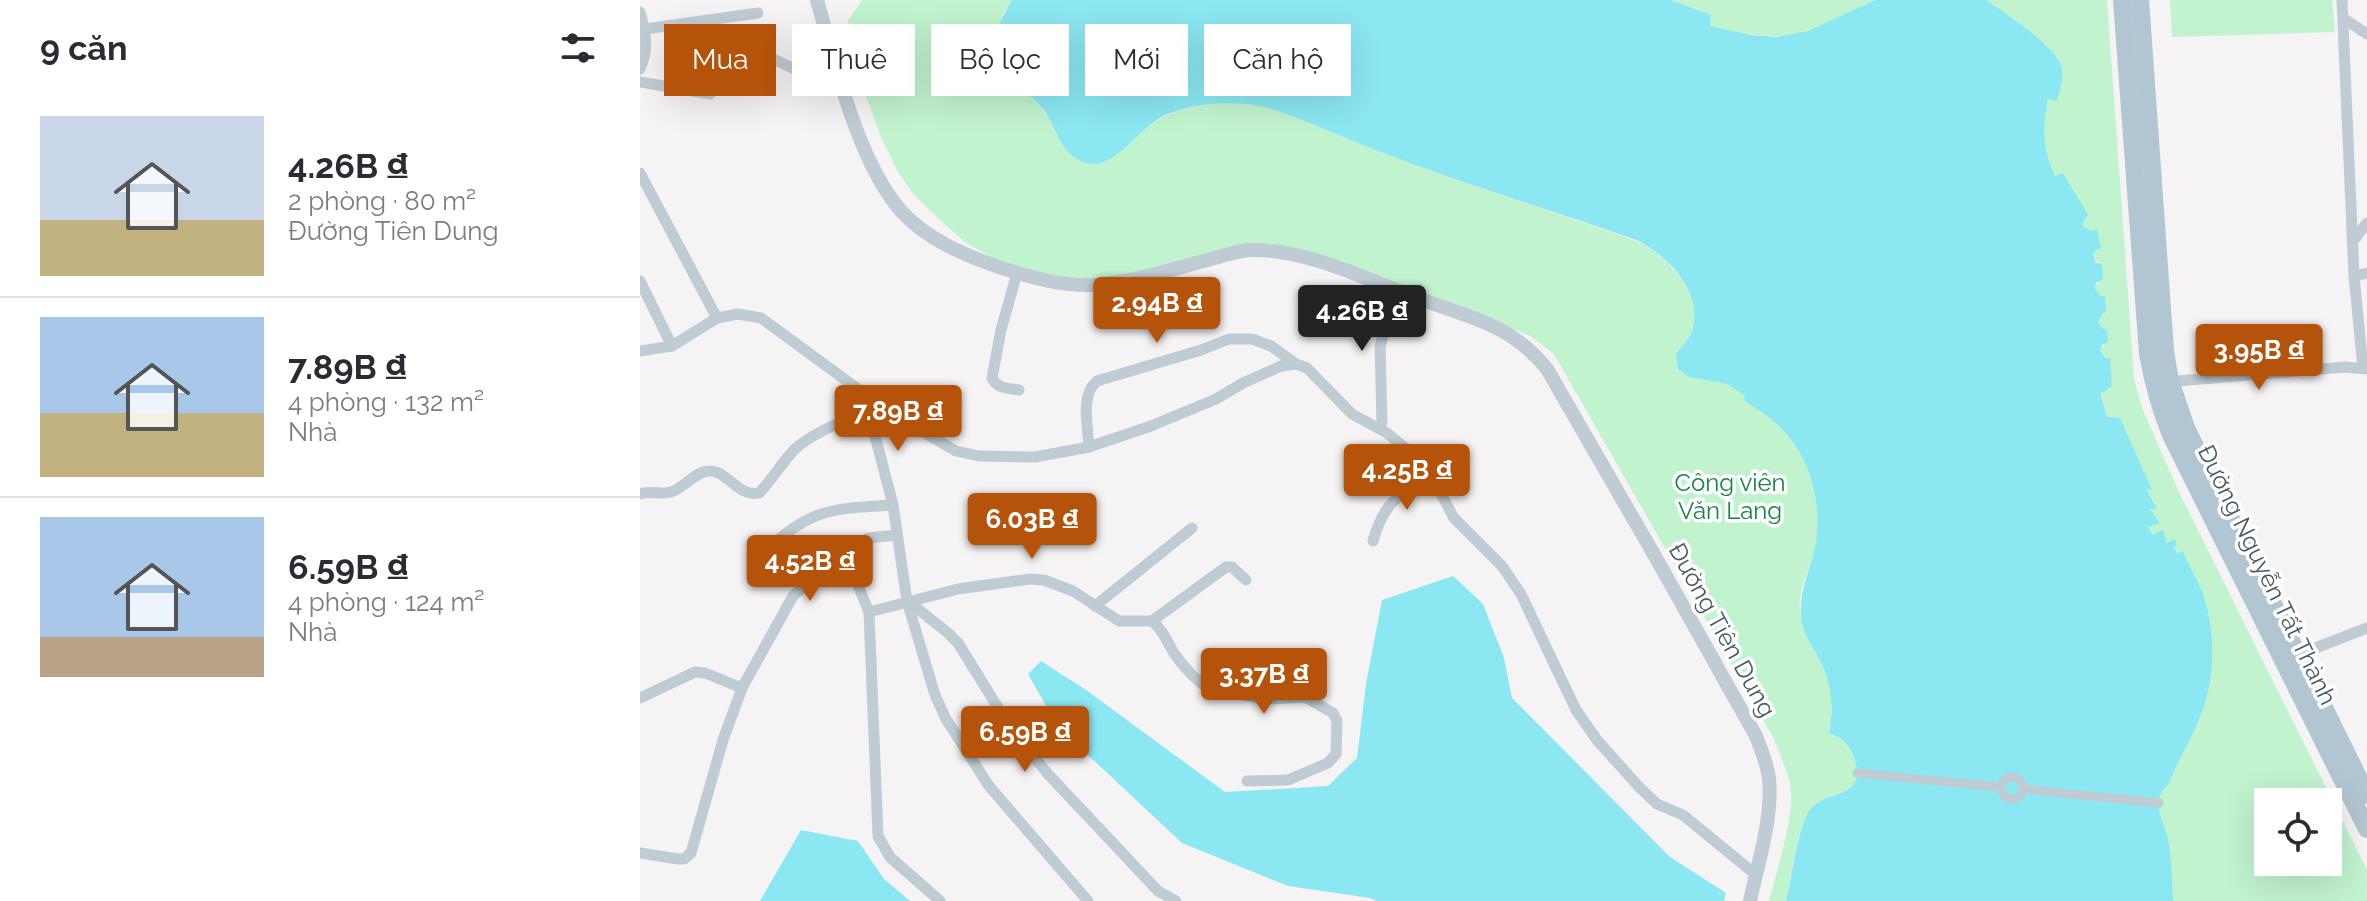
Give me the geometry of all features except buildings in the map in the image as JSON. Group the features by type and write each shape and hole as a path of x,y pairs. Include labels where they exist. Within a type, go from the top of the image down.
{"main road":[{"name":"Đường Nguyễn Tất Thành","path":"2122,0 2147,339 2162,383 2171,435 2291,658 2365,783"},
{"name":"Đường Nguyễn Tất Thành","path":"2140,0 2165,351 2162,383"},
{"name":"Đường Nguyễn Tất Thành","path":"2291,658 2367,829"}],"street":[{"name":"Đường Tiên Dung","path":"817,0 824,24"},
{"path":"2162,383 2345,367 2365,368 2354,276 2342,0"},
{"path":"640,12 645,29 646,54 640,69"},
{"path":"645,29 758,13"},
{"path":"2343,18 2367,34"},
{"path":"640,82 664,86"},
{"name":"Đường Tiên Dung","path":"845,96 869,157 900,210 914,223 967,256 1017,273 1066,284 1088,285 1159,274 1248,250 1284,253 1316,261 1397,291 1508,333 1522,342 1547,369 1756,736 1767,767 1769,798 1750,901"},
{"path":"640,173 717,318"},
{"path":"2353,241 2367,223"},
{"path":"1017,273 992,378 1002,388 1019,390"},
{"path":"2354,276 2367,273"},
{"path":"640,281 672,346"},
{"path":"1379,428 1382,422 1380,346 1397,291"},
{"path":"640,351 672,346 717,318 738,314 761,318 819,358 872,406 956,451 970,455 1035,457 1089,447 1151,426 1216,399 1272,369 1296,364"},
{"path":"1089,447 1087,395 1090,386 1097,381 1229,339 1252,339 1271,346 1307,368 1352,414 1406,447 1429,474 1454,518 1502,566 1521,594 1576,710 1597,740 1657,804 1683,815 1755,874"},
{"path":"640,494 674,491 706,470 714,471 746,493 759,493 802,444 872,406"},
{"path":"872,406 893,505 907,601 935,695 954,734 989,786 1088,901"},
{"path":"1373,541 1379,519 1387,507 1429,474"},
{"path":"762,554 782,535 819,513 893,505"},
{"path":"1095,606 1192,528"},
{"path":"640,853 684,859 691,853 723,740 742,688 793,596 803,585 848,561 868,538 897,535"},
{"path":"848,561 869,612 878,836 890,857 940,901"},
{"path":"869,612 967,588 1030,579 1044,580 1073,591 1123,623 1152,621 1226,567 1232,567 1246,580"},
{"path":"907,601 958,643 1010,727 1048,774 1158,891 1176,901"},
{"path":"1152,621 1182,663 1205,687 1268,699 1305,697 1333,713 1338,728 1336,754 1328,763 1288,780 1247,781"},
{"path":"2291,658 2367,628"},
{"path":"640,698 695,672 742,688"},
{"path":"1857,773 2000,787"},
{"path":"2011,776 2021,781 2023,789 2018,798 2011,799 2002,794 2000,787 2011,776"},
{"path":"2023,789 2159,803"}],"green space":[{"name":"Công viên Văn Lang","path":"862,0 1012,0 1002,15 1004,24 931,24 931,96 1032,96 1055,128 1128,143 1168,115 1197,105 1229,103 1264,107 1436,173 1639,242 1672,267 1689,291 1694,305 1692,332 1681,347 1689,377 1727,384 1745,395 1745,401 1771,418 1795,445 1811,478 1815,496 1817,533 1802,588 1800,610 1829,687 1832,705 1829,733 1848,745 1857,772 1850,788 1824,799 1809,811 1798,842 1786,901 1769,901 1791,805 1789,780 1774,739 1554,354 1530,336 1450,304 1285,250 1124,280 1059,277 1001,262 966,243 915,196 898,172 866,96 915,96 915,24 848,24"},
{"path":"1671,0 1875,0 1811,30 1773,36 1710,26 1711,15"},
{"path":"1987,0 2107,0 2134,378 2142,408 2177,488 2326,788 2254,788 2254,876 2342,876 2342,820 2367,870 2367,901 2173,901 2169,846 2159,801 2207,698 2212,667 2212,634 2201,590 2181,551 2178,555 2174,540 2167,543 2164,538 2153,535 2148,526 2154,517 2107,418 2100,392 2106,391 2105,358 2100,350 2105,343 2103,329 2098,322 2101,301 2095,288 2099,281 2098,264 2093,255 2097,248 2092,231 2083,227 2087,215 2063,173 2055,177 2046,148 2044,129 2048,99 2057,101 2057,57"},
{"path":"2170,0 2332,0 2335,32 2172,37"}],"water":[{"path":"1012,0 1671,0 1711,15 1710,26 1777,37 1808,31 1875,0 1987,0 2023,26 2044,43 2062,68 2057,101 2048,99 2044,129 2046,148 2055,176 2063,173 2088,215 2083,227 2092,231 2097,229 2101,248 2093,255 2096,263 2102,264 2103,279 2096,283 2095,288 2100,296 2105,296 2106,312 2098,322 2103,329 2107,329 2108,342 2100,350 2105,358 2110,358 2112,385 2100,393 2107,417 2120,418 2152,490 2146,489 2157,509 2150,509 2160,523 2148,527 2153,535 2163,530 2167,543 2174,539 2178,554 2182,550 2206,603 2212,634 2212,667 2207,698 2159,801 2169,846 2173,901 1786,901 1798,842 1809,811 1824,799 1850,788 1857,772 1848,745 1829,733 1832,705 1829,687 1802,623 1802,596 1817,533 1815,496 1804,461 1784,430 1727,384 1689,377 1678,369 1676,354 1692,332 1694,314 1688,288 1671,266 1639,241 1438,173 1288,115 1254,105 1216,103 1168,114 1146,128 1116,155 1095,164 1083,162 1064,147 1049,117 1031,96 1069,96 1069,24 1000,24"},
{"path":"1453,576 1483,604 1504,658 1512,698 1670,857 1726,893 1724,901 1376,901 1288,886 1182,843 1058,727 1028,674 1041,661 1086,690 1225,792 1328,786 1357,758 1366,684 1382,600"},
{"path":"801,830 858,841 884,879 910,901 760,901"}]}
